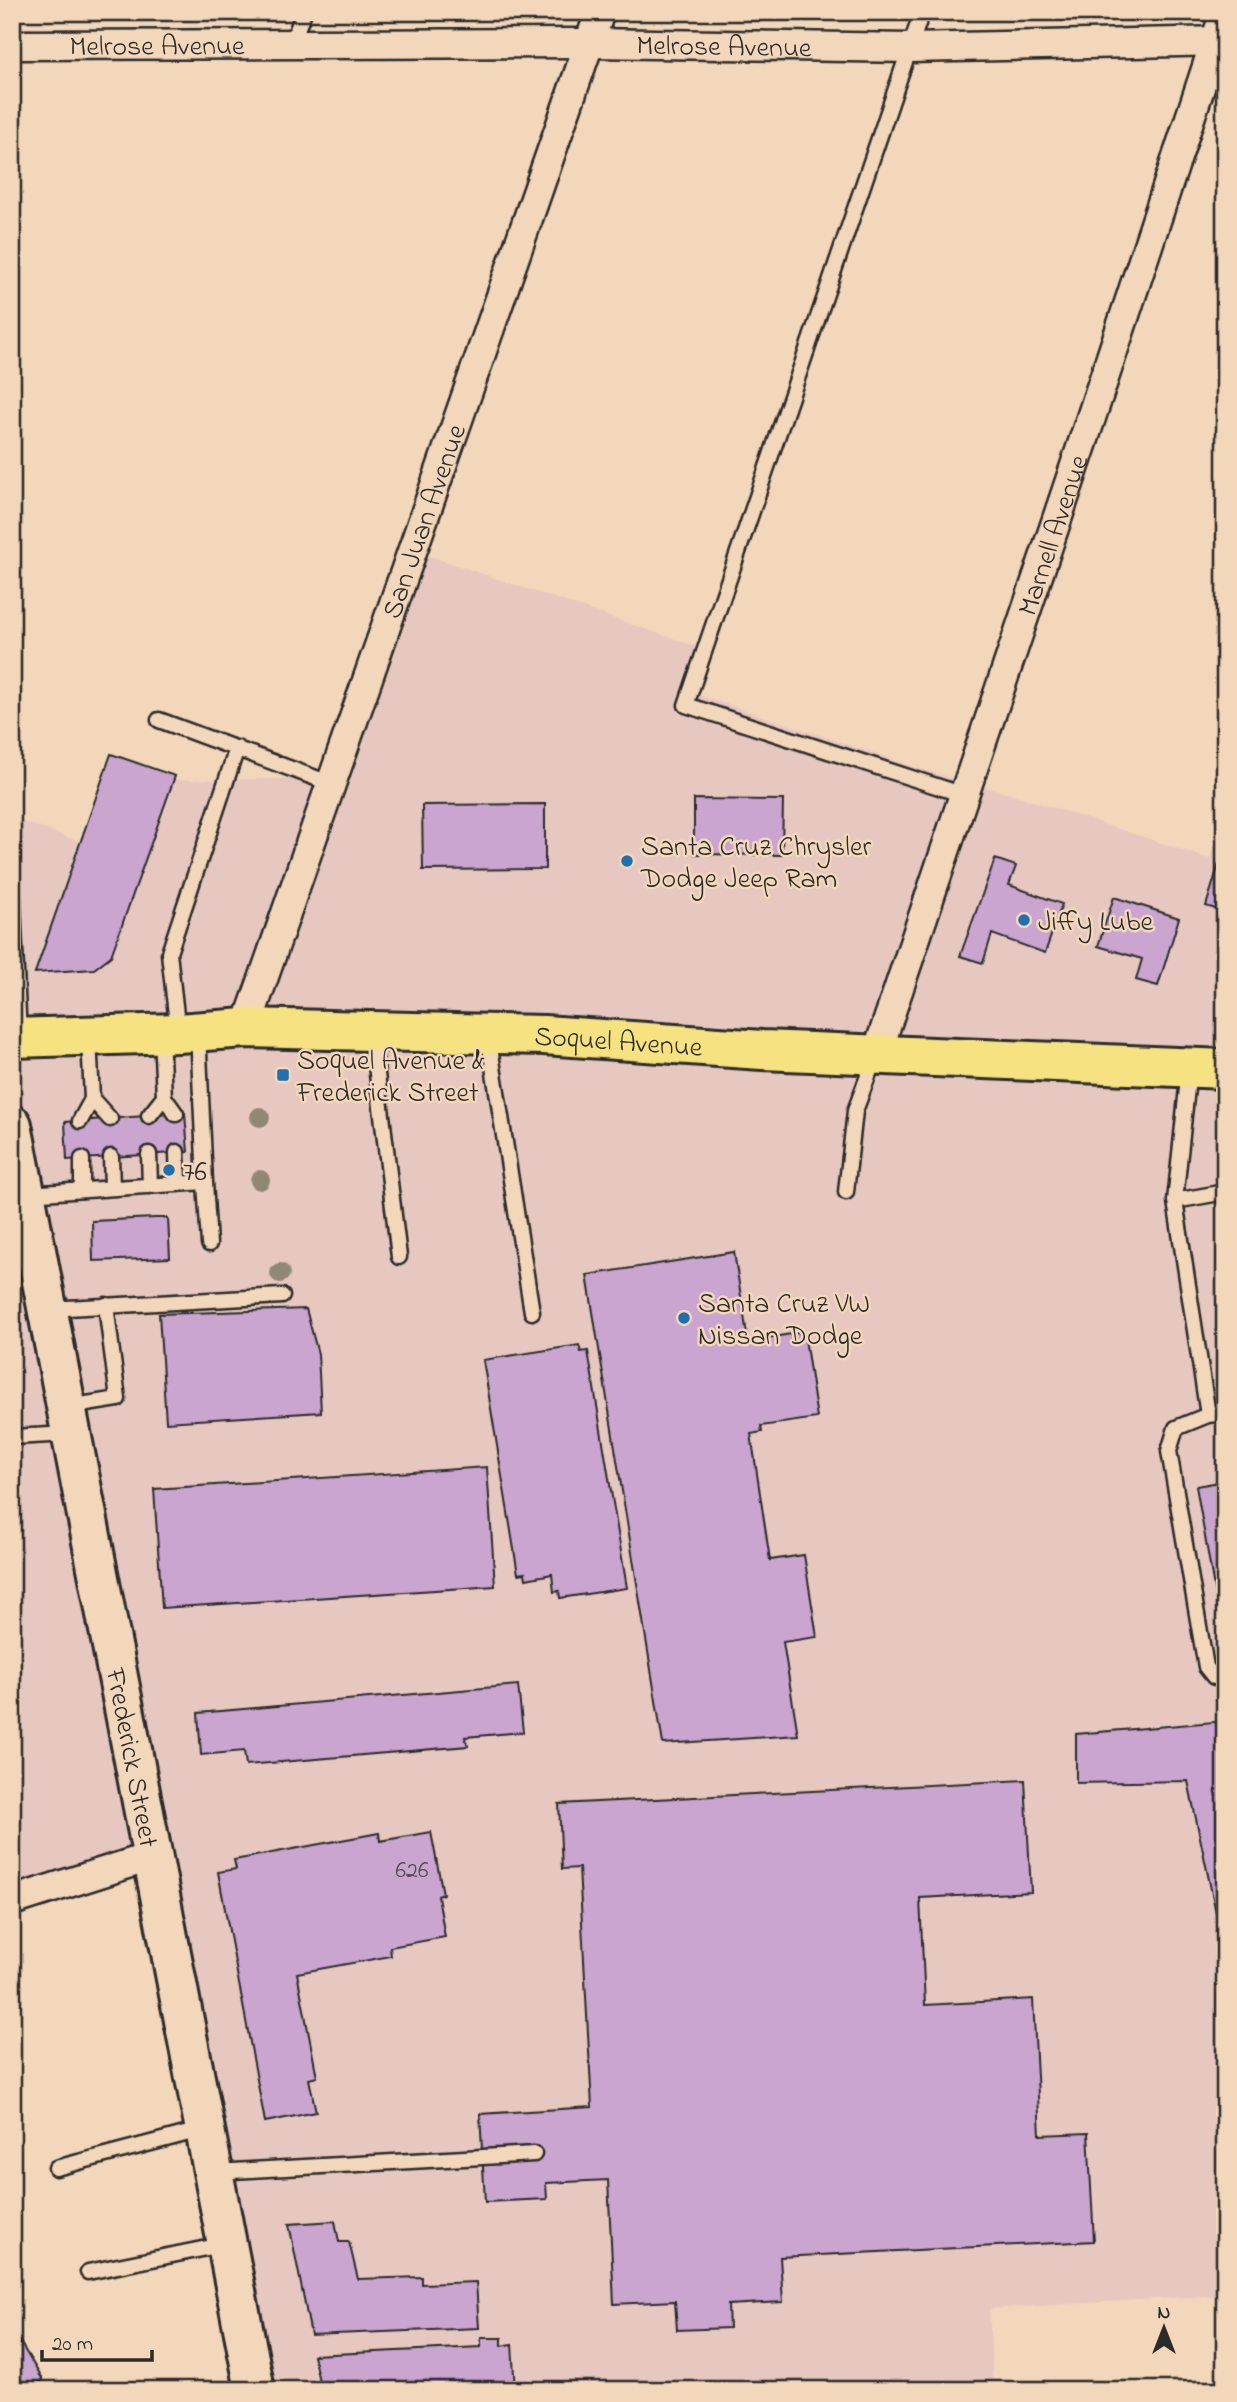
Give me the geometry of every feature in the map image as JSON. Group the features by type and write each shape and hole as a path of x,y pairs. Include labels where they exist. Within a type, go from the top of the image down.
{"main road":[{"name":"Soquel Avenue","path":"16,1038 89,1037 246,1028 544,1035 876,1056 1207,1068"},
{"name":"Frederick Street","path":"14,1140 255,2390"}],"street":[{"name":"San Juan Avenue","path":"246,1028 600,12"},
{"name":"Marnell Avenue","path":"876,1056 1220,42 1225,12"},
{"name":"Melrose Avenue","path":"12,45 589,43 910,48 1220,42"},
{"path":"12,1901 153,1856"}],"lane":[{"path":"291,45 304,12"},
{"path":"922,12 686,705 964,795"},
{"path":"159,720 332,784"},
{"path":"209,1244 205,1182 179,1033 169,953 237,748"},
{"path":"12,880 16,1038"},
{"path":"372,1031 399,1258"},
{"path":"149,1115 164,1097 179,1033"},
{"path":"488,1034 532,1312"},
{"path":"80,1121 92,1099 89,1037"},
{"path":"846,1192 855,1111 876,1056"},
{"path":"1207,1068 1175,1200 1208,1415"},
{"path":"164,1097 176,1114"},
{"path":"92,1099 110,1119"},
{"path":"177,1152 178,1184"},
{"path":"149,1154 150,1186"},
{"path":"111,1157 112,1188"},
{"path":"82,1159 82,1190"},
{"path":"25,1194 205,1182"},
{"path":"1175,1200 1225,1192"},
{"path":"47,1309 282,1296"},
{"path":"12,1437 69,1421 118,1399 106,1305"},
{"path":"1225,1413 1208,1415 1177,1428 1169,1451 1206,1667 1214,1677 1225,1678"},
{"path":"56,2168 205,2129"},
{"path":"213,2172 534,2154"},
{"path":"88,2272 227,2244"}],"shaded area":[{"path":"418,552 713,652 699,695 927,771 1024,798 1210,859 1225,816 1225,2295 989,2309 993,2390 251,2390 154,1862 12,1906 12,818 94,846 117,781 338,778"}],"building":[{"path":"111,754 175,776 111,956 94,969 35,973"},
{"path":"694,799 783,800 782,855 694,854"},
{"path":"545,804 545,869 423,870 422,805"},
{"path":"1225,844 1225,912 1206,906"},
{"path":"995,859 1016,866 1009,885 1062,904 1045,953 992,934 983,963 960,956"},
{"path":"1114,897 1179,918 1158,986 1136,980 1142,959 1098,946"},
{"path":"185,1113 188,1152 67,1160 65,1122"},
{"path":"168,1218 170,1258 93,1261 92,1221"},
{"path":"734,1252 748,1341 804,1332 817,1418 761,1426 762,1432 751,1434 770,1560 804,1555 817,1637 783,1642 798,1735 663,1744 587,1275"},
{"path":"306,1309 318,1354 321,1412 166,1422 159,1314"},
{"path":"579,1345 581,1352 588,1351 627,1588 560,1598 559,1591 554,1592 552,1574 526,1579 525,1573 518,1574 483,1360"},
{"path":"487,1467 495,1586 162,1608 154,1489"},
{"path":"1225,1481 1225,1635 1222,1633 1196,1486"},
{"path":"518,1685 523,1732 465,1737 468,1746 246,1765 244,1751 201,1755 198,1713"},
{"path":"1225,1721 1225,1941 1222,1941 1188,1781 1076,1783 1076,1734"},
{"path":"1025,1780 1031,1892 920,1898 925,2005 1033,1999 1040,2135 1088,2133 1094,2241 780,2257 783,2302 728,2305 729,2328 677,2330 675,2301 614,2304 608,2180 546,2183 547,2199 485,2202 480,2114 592,2107 579,1868 562,1869 559,1804"},
{"path":"431,1832 443,1894 438,1896 445,1937 390,1947 391,1956 297,1973 317,2077 309,2079 316,2112 265,2122 218,1872 236,1869 234,1860 379,1833 380,1841"},
{"path":"335,2221 339,2242 349,2242 358,2279 422,2277 422,2284 476,2282 479,2328 311,2335 289,2224"},
{"path":"12,2329 43,2380 26,2390 12,2390"},
{"path":"481,2338 502,2338 502,2346 512,2344 515,2390 321,2390 313,2355 481,2347"}],"place":[{"name":"Santa Cruz Chrysler Dodge Jeep Ram","path":"627,861"},
{"name":"Jiffy Lube","path":"1024,920"},
{"name":"Soquel Avenue & Frederick Street","path":"283,1075"},
{"name":"76","path":"169,1170"},
{"name":"Santa Cruz VW Nissan Dodge","path":"684,1318"}]}
